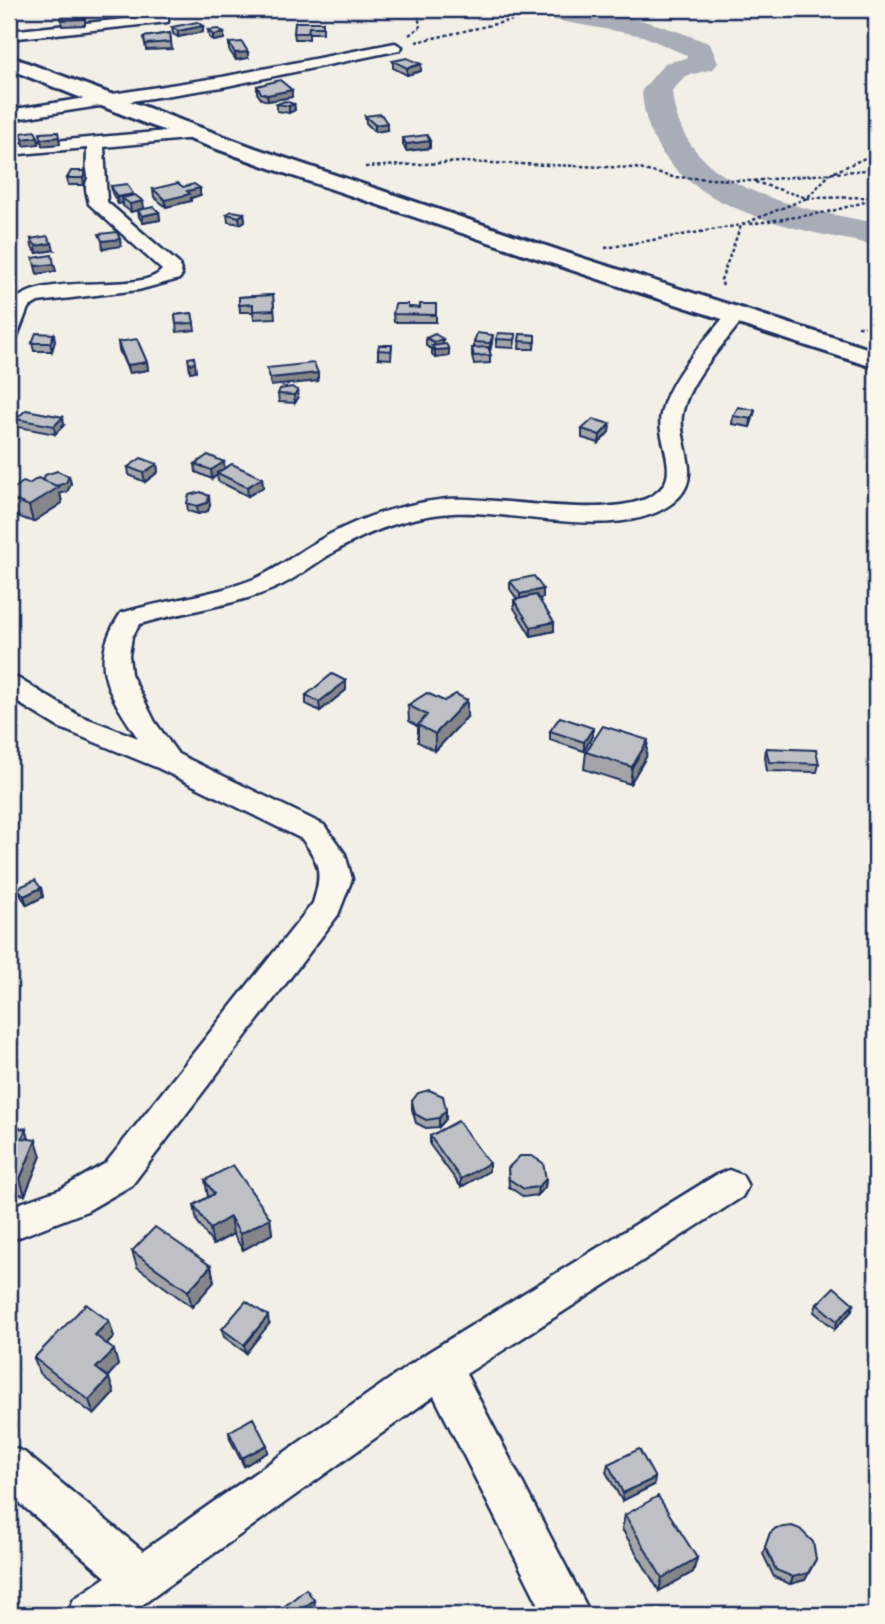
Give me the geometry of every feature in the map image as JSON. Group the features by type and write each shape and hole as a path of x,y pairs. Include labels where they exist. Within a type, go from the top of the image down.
{"street":[{"path":"9,35 163,19"},
{"path":"9,116 222,82 395,47"},
{"path":"9,62 101,101 190,134 565,263 876,360"},
{"path":"9,150 190,134"},
{"path":"9,335 21,304 28,299 59,292 144,284 172,275 172,268 98,204 95,190 96,144"},
{"path":"168,761 122,690 113,659 119,631 130,619 264,584 377,520 421,508 475,505 608,515 636,511 658,501 672,492 678,474 670,424 677,400 734,317"},
{"path":"9,685 68,721 168,761 313,832 330,854 336,879 327,907 119,1174 74,1200 9,1224"},
{"path":"90,1615 441,1367 729,1186"},
{"path":"441,1367 568,1615"},
{"path":"9,1467 141,1578"}],"path":[{"path":"395,47 420,27 418,12 422,9"},
{"path":"553,18 567,9"},
{"path":"395,47 513,20 654,9"},
{"path":"734,317 721,281 741,225 807,198 830,174 876,153"},
{"path":"364,167 461,162 635,167 673,177 751,181 876,169"},
{"path":"751,181 807,198 876,198"},
{"path":"604,248 828,212 876,198"}],"building":[{"path":"85,14 84,19 61,20 62,15"},
{"path":"197,22 203,26 178,31 172,27"},
{"path":"295,22 323,22 323,27 309,27 308,33 294,33"},
{"path":"219,29 224,33 213,35 208,30"},
{"path":"170,33 171,42 145,44 144,37"},
{"path":"242,42 248,52 235,53 229,43"},
{"path":"407,58 421,64 407,68 393,61"},
{"path":"280,80 292,90 267,95 261,93 257,86"},
{"path":"285,101 294,104 277,104"},
{"path":"381,114 387,123 375,125 365,116"},
{"path":"9,131 14,131 13,135 19,135 18,140 9,141"},
{"path":"35,131 38,137 23,139 21,133"},
{"path":"58,132 59,137 41,139 40,133"},
{"path":"427,135 430,141 406,144 403,138"},
{"path":"71,171 86,171 83,178 67,178"},
{"path":"178,183 183,187 194,184 200,188 187,191 190,194 165,200 153,189"},
{"path":"127,184 133,194 117,197 111,186"},
{"path":"135,195 143,201 130,204 122,198"},
{"path":"154,207 159,212 142,216 138,210"},
{"path":"232,211 244,213 239,217 227,214"},
{"path":"117,232 120,239 102,241 99,234"},
{"path":"47,236 52,243 36,246 31,239"},
{"path":"52,255 54,264 35,266 33,258"},
{"path":"273,295 274,310 253,311 253,304 239,305 239,297"},
{"path":"395,304 420,308 420,304 436,304 436,315 393,314"},
{"path":"192,313 194,323 176,324 175,315"},
{"path":"36,333 54,334 50,343 32,343"},
{"path":"477,333 493,335 490,343 474,342"},
{"path":"498,333 516,334 515,340 496,339"},
{"path":"435,334 443,339 434,342 426,338"},
{"path":"520,334 535,335 535,342 519,341"},
{"path":"137,339 147,362 127,365 118,342"},
{"path":"446,344 449,349 435,350 432,346"},
{"path":"379,345 392,345 391,351 378,350"},
{"path":"488,347 491,355 474,356 472,348"},
{"path":"194,357 195,363 189,364 188,358"},
{"path":"314,363 318,373 270,378 267,368"},
{"path":"292,387 298,391 294,395 278,394 280,389"},
{"path":"738,407 755,410 751,419 733,416"},
{"path":"26,410 63,417 54,426 16,419"},
{"path":"593,419 610,424 600,435 582,429"},
{"path":"208,455 224,462 211,470 195,464"},
{"path":"141,458 157,464 143,473 128,467"},
{"path":"232,464 262,478 247,487 217,473"},
{"path":"57,471 69,476 66,483 56,486 43,480 45,475"},
{"path":"38,478 59,487 29,506 9,498 9,492 23,482 29,484"},
{"path":"201,492 209,496 207,503 197,506 187,503 189,495"},
{"path":"534,576 543,589 520,594 510,581"},
{"path":"536,595 554,622 531,627 514,600"},
{"path":"332,674 346,681 319,702 306,695"},
{"path":"427,693 444,701 456,694 467,700 435,734 418,725 427,715 408,705"},
{"path":"560,717 593,728 584,742 550,731"},
{"path":"603,726 648,740 632,767 586,752"},
{"path":"766,748 816,750 819,764 769,762"},
{"path":"35,880 41,888 24,896 18,888"},
{"path":"429,1090 443,1096 446,1110 439,1118 426,1120 415,1114 412,1101 418,1093"},
{"path":"458,1121 489,1163 461,1179 430,1136"},
{"path":"9,1127 26,1129 22,1138 36,1140 20,1179 9,1177"},
{"path":"520,1156 532,1156 543,1163 546,1179 538,1187 524,1189 509,1179 508,1168"},
{"path":"233,1165 270,1218 240,1234 230,1217 210,1229 194,1205 214,1194 205,1180"},
{"path":"155,1227 211,1266 188,1291 132,1251"},
{"path":"834,1287 854,1304 837,1321 817,1304"},
{"path":"246,1301 268,1316 244,1345 222,1329"},
{"path":"86,1304 109,1321 95,1335 114,1350 96,1368 109,1378 89,1400 34,1358"},
{"path":"253,1418 267,1445 242,1458 229,1432"},
{"path":"639,1449 655,1478 623,1493 608,1464"},
{"path":"658,1496 697,1558 662,1578 625,1515"},
{"path":"792,1526 800,1529 813,1542 816,1559 808,1573 793,1577 776,1570 765,1547 770,1533 776,1528"},
{"path":"306,1589 314,1600 301,1610 305,1615 274,1615"}],"waterway":[{"path":"538,9 650,29 700,50 703,63 676,69 657,90 661,122 677,150 698,172 723,190 752,203 783,213 876,234"}]}
